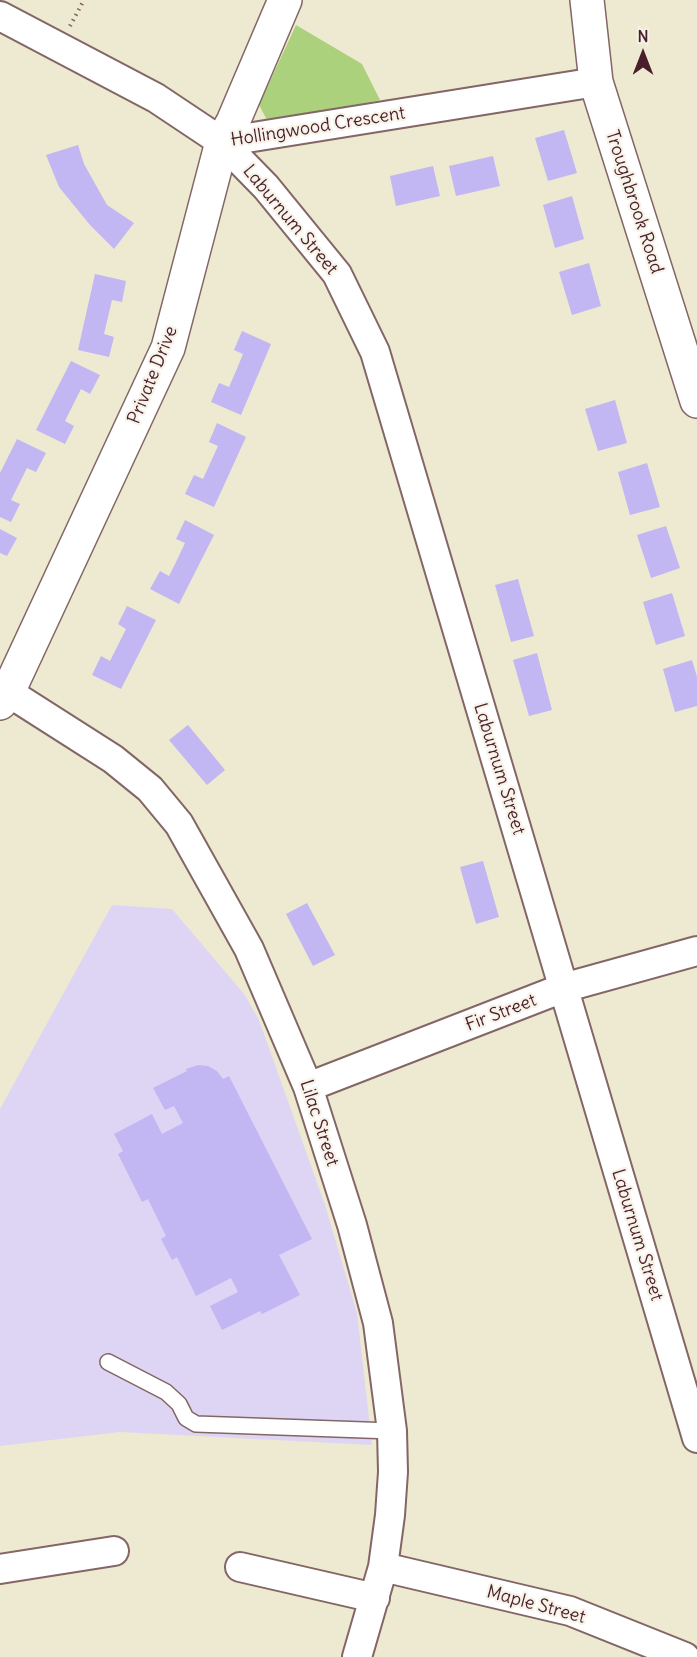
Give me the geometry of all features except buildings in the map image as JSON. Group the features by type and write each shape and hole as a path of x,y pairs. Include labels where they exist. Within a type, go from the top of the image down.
{"street":[{"name":"Private Drive","path":"3,693 168,348 222,142 233,122 285,0"},
{"name":"Troughbrook Road","path":"587,0 596,82 697,401"},
{"name":"Hollingwood Crescent","path":"0,16 156,98 222,142 596,82"},
{"name":"Laburnum Street","path":"222,142 266,187 337,274 375,352 697,1438"},
{"name":"Lilac Street","path":"3,693 113,759 150,789 179,824 249,949 308,1087 352,1225 378,1323 392,1431 393,1472 383,1567 357,1657"},
{"name":"Fir Street","path":"308,1087 563,988 697,951"},
{"path":"0,1569 114,1551"},
{"path":"240,1567 375,1598"},
{"name":"Maple Street","path":"383,1567 570,1611 685,1657"}],"lane":[{"path":"108,1362 166,1392 179,1404 186,1418 196,1424 392,1431"}],"shaded area":[{"path":"112,905 172,909 244,994 259,1020 325,1205 357,1313 372,1445 120,1432 0,1446 0,1109"}],"green space":[{"path":"296,25 362,64 380,100 294,118 267,120 259,105"}]}
